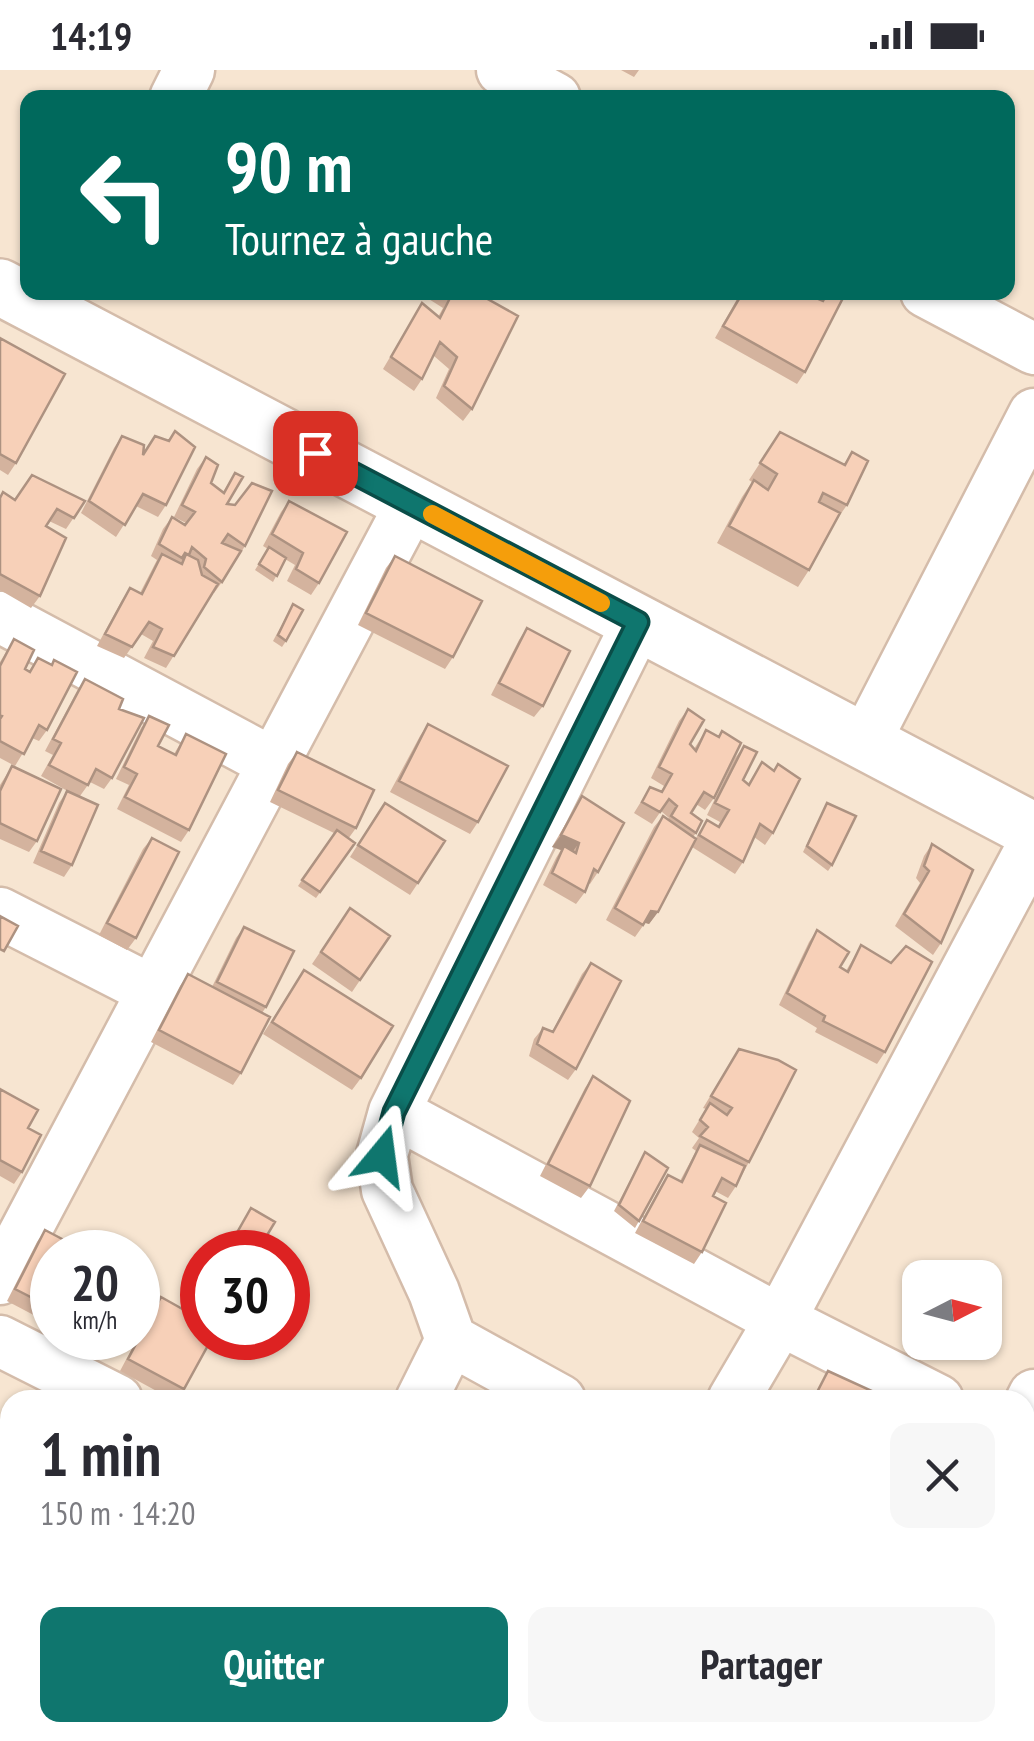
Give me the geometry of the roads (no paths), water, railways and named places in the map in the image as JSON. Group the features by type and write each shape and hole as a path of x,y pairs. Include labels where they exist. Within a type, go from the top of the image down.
{"street":[{"path":"502,70 540,90"},
{"path":"941,300 1034,349"},
{"path":"67,305 412,504 1034,831"},
{"path":"865,742 1034,414"},
{"path":"0,1279 412,504"},
{"path":"0,617 273,763"},
{"path":"542,1390 451,1340 434,1292 387,1190 382,1156 394,1112 638,622"},
{"path":"739,1390 1034,843"},
{"path":"0,912 152,991"},
{"path":"394,1112 918,1390"},
{"path":"426,1390 451,1340"},
{"path":"0,1341 96,1390"}]}
